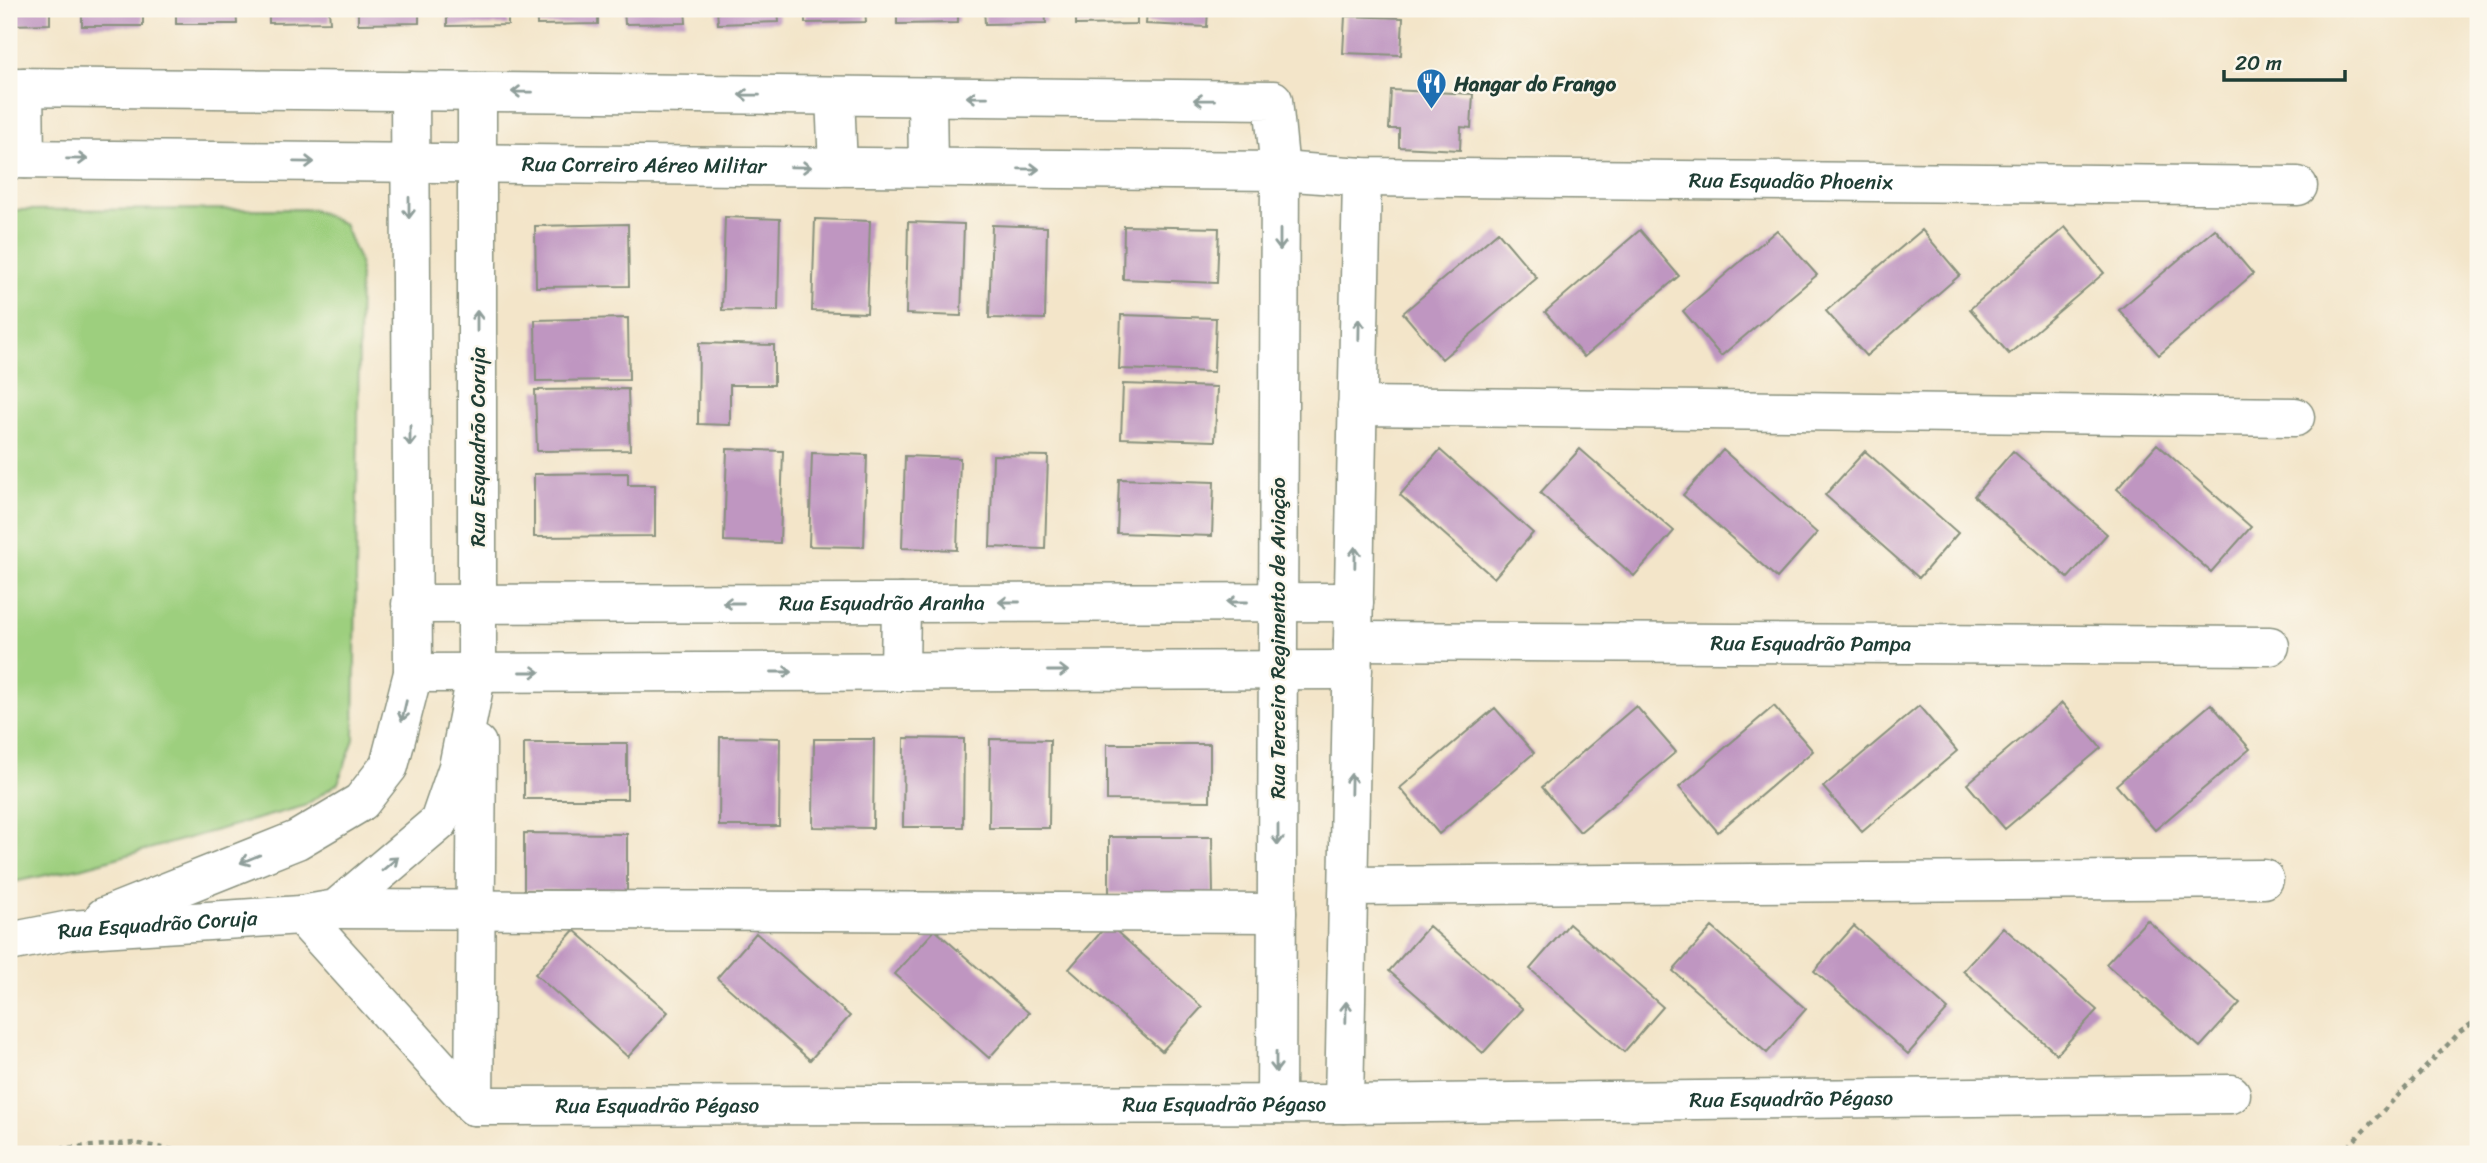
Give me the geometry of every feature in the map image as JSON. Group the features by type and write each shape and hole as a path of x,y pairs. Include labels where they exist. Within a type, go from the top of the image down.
{"street":[{"path":"17,159 17,87 927,97 928,167"},
{"name":"Rua Esquadrão Coruja","path":"70,930 297,840 361,802 389,766 412,673 410,91"},
{"name":"Rua Esquadrão Coruja","path":"70,930 319,912 439,822 458,767 477,672 477,92"},
{"path":"835,96 838,167"},
{"name":"Rua Terceiro Regimento de Aviação","path":"927,97 1273,100 1280,172 1276,1104"},
{"name":"Rua Correiro Aéreo Militar","path":"17,159 1280,172"},
{"name":"Rua Esquadão Phoenix","path":"1280,172 1362,177 2298,186"},
{"path":"1344,1104 1362,177"},
{"path":"1357,406 2295,416"},
{"name":"Rua Esquadrão Aranha","path":"411,604 1354,602"},
{"path":"900,672 901,603"},
{"name":"Rua Esquadrão Pampa","path":"1353,655 2270,646"},
{"path":"412,673 1279,670 1353,655"},
{"path":"474,1106 477,672"},
{"path":"1349,886 2264,879"},
{"path":"319,912 475,909 1277,913"},
{"path":"319,912 474,1106"},
{"path":"9,942 70,930"},
{"name":"Rua Esquadrão Pégaso","path":"474,1106 1344,1104 2231,1094"}],"path":[{"path":"2340,1154 2460,1032 2478,1019"},
{"path":"9,1152 134,1143 198,1154"}],"green space":[{"path":"312,209 344,224 360,263 354,739 338,783 304,806 84,867 9,883 9,210"}],"building":[{"path":"9,9 50,9 50,24 9,25"},
{"path":"82,9 143,9 143,26 82,26"},
{"path":"176,9 236,9 237,24 176,24"},
{"path":"269,9 329,9 330,22 269,23"},
{"path":"358,9 419,9 419,23 358,24"},
{"path":"447,9 508,9 508,25 447,26"},
{"path":"537,9 598,9 598,24 537,25"},
{"path":"624,9 685,9 686,23 625,24"},
{"path":"717,9 778,9 779,22 718,24"},
{"path":"805,9 865,9 866,22 805,23"},
{"path":"897,9 958,9 958,23 897,24"},
{"path":"984,9 1045,9 1046,23 985,24"},
{"path":"1076,9 1137,9 1137,24 1076,25"},
{"path":"1147,9 1208,9 1207,27 1146,24"},
{"path":"1345,16 1403,18 1401,55 1343,53"},
{"name":"Hangar do Frango","path":"1391,90 1473,94 1471,128 1461,127 1460,150 1399,147 1399,129 1389,129"},
{"path":"725,217 780,219 778,311 722,310"},
{"path":"815,219 870,221 867,313 812,311"},
{"path":"908,222 964,224 961,316 906,314"},
{"path":"628,224 629,286 536,287 535,226"},
{"path":"992,225 1047,227 1045,319 989,318"},
{"path":"1124,226 1219,228 1217,283 1123,279"},
{"path":"2065,227 2104,273 2009,354 1970,309"},
{"path":"2215,229 2253,274 2159,355 2119,310"},
{"path":"1640,230 1679,276 1584,357 1545,312"},
{"path":"1777,230 1817,275 1721,356 1683,311"},
{"path":"1922,230 1960,275 1866,356 1826,311"},
{"path":"1498,232 1537,278 1442,359 1403,313"},
{"path":"1121,315 1216,318 1214,372 1119,369"},
{"path":"628,318 629,380 536,381 535,320"},
{"path":"699,343 774,345 774,385 730,385 730,425 698,424"},
{"path":"1123,384 1217,387 1215,441 1121,438"},
{"path":"628,389 630,450 537,451 535,390"},
{"path":"2157,444 2251,527 2211,572 2117,489"},
{"path":"727,449 783,451 780,543 724,541"},
{"path":"1580,449 1674,531 1634,576 1540,493"},
{"path":"1440,450 1533,533 1494,578 1400,495"},
{"path":"1723,450 1817,533 1777,578 1683,495"},
{"path":"1865,451 1958,533 1919,578 1825,495"},
{"path":"2013,451 2107,534 2068,578 1974,496"},
{"path":"812,453 867,455 864,547 809,546"},
{"path":"993,455 1048,456 1045,549 990,547"},
{"path":"905,456 960,458 957,550 902,548"},
{"path":"628,473 628,485 655,485 655,536 534,537 534,474"},
{"path":"1119,479 1214,482 1212,536 1117,533"},
{"path":"2062,703 2101,748 2005,829 1967,784"},
{"path":"2211,704 2250,749 2155,830 2116,785"},
{"path":"1636,706 1676,752 1580,832 1542,787"},
{"path":"1774,706 1813,751 1718,832 1679,787"},
{"path":"1919,706 1957,751 1862,832 1823,787"},
{"path":"1495,708 1534,753 1439,834 1400,788"},
{"path":"720,737 780,738 779,826 719,826"},
{"path":"904,738 964,739 963,827 903,827"},
{"path":"814,739 874,739 873,828 813,827"},
{"path":"990,739 1050,740 1049,828 989,828"},
{"path":"524,743 627,743 627,799 524,799"},
{"path":"1107,744 1210,744 1210,801 1107,800"},
{"path":"524,833 627,834 627,891 524,890"},
{"path":"1109,837 1212,837 1213,894 1109,893"},
{"path":"2147,920 2240,1003 2200,1047 2106,964"},
{"path":"1108,924 1202,1007 1162,1051 1069,969"},
{"path":"1569,924 1663,1007 1624,1052 1530,969"},
{"path":"1429,926 1523,1009 1483,1053 1389,971"},
{"path":"1854,926 1948,1009 1908,1054 1814,971"},
{"path":"1712,927 1806,1009 1767,1053 1673,971"},
{"path":"2003,927 2097,1010 2057,1054 1963,971"},
{"path":"574,930 668,1012 628,1057 535,974"},
{"path":"935,930 1029,1013 989,1058 895,974"},
{"path":"756,933 850,1016 810,1060 717,978"}],"place":[{"name":"Hangar do Frango","path":"1431,111"}]}
